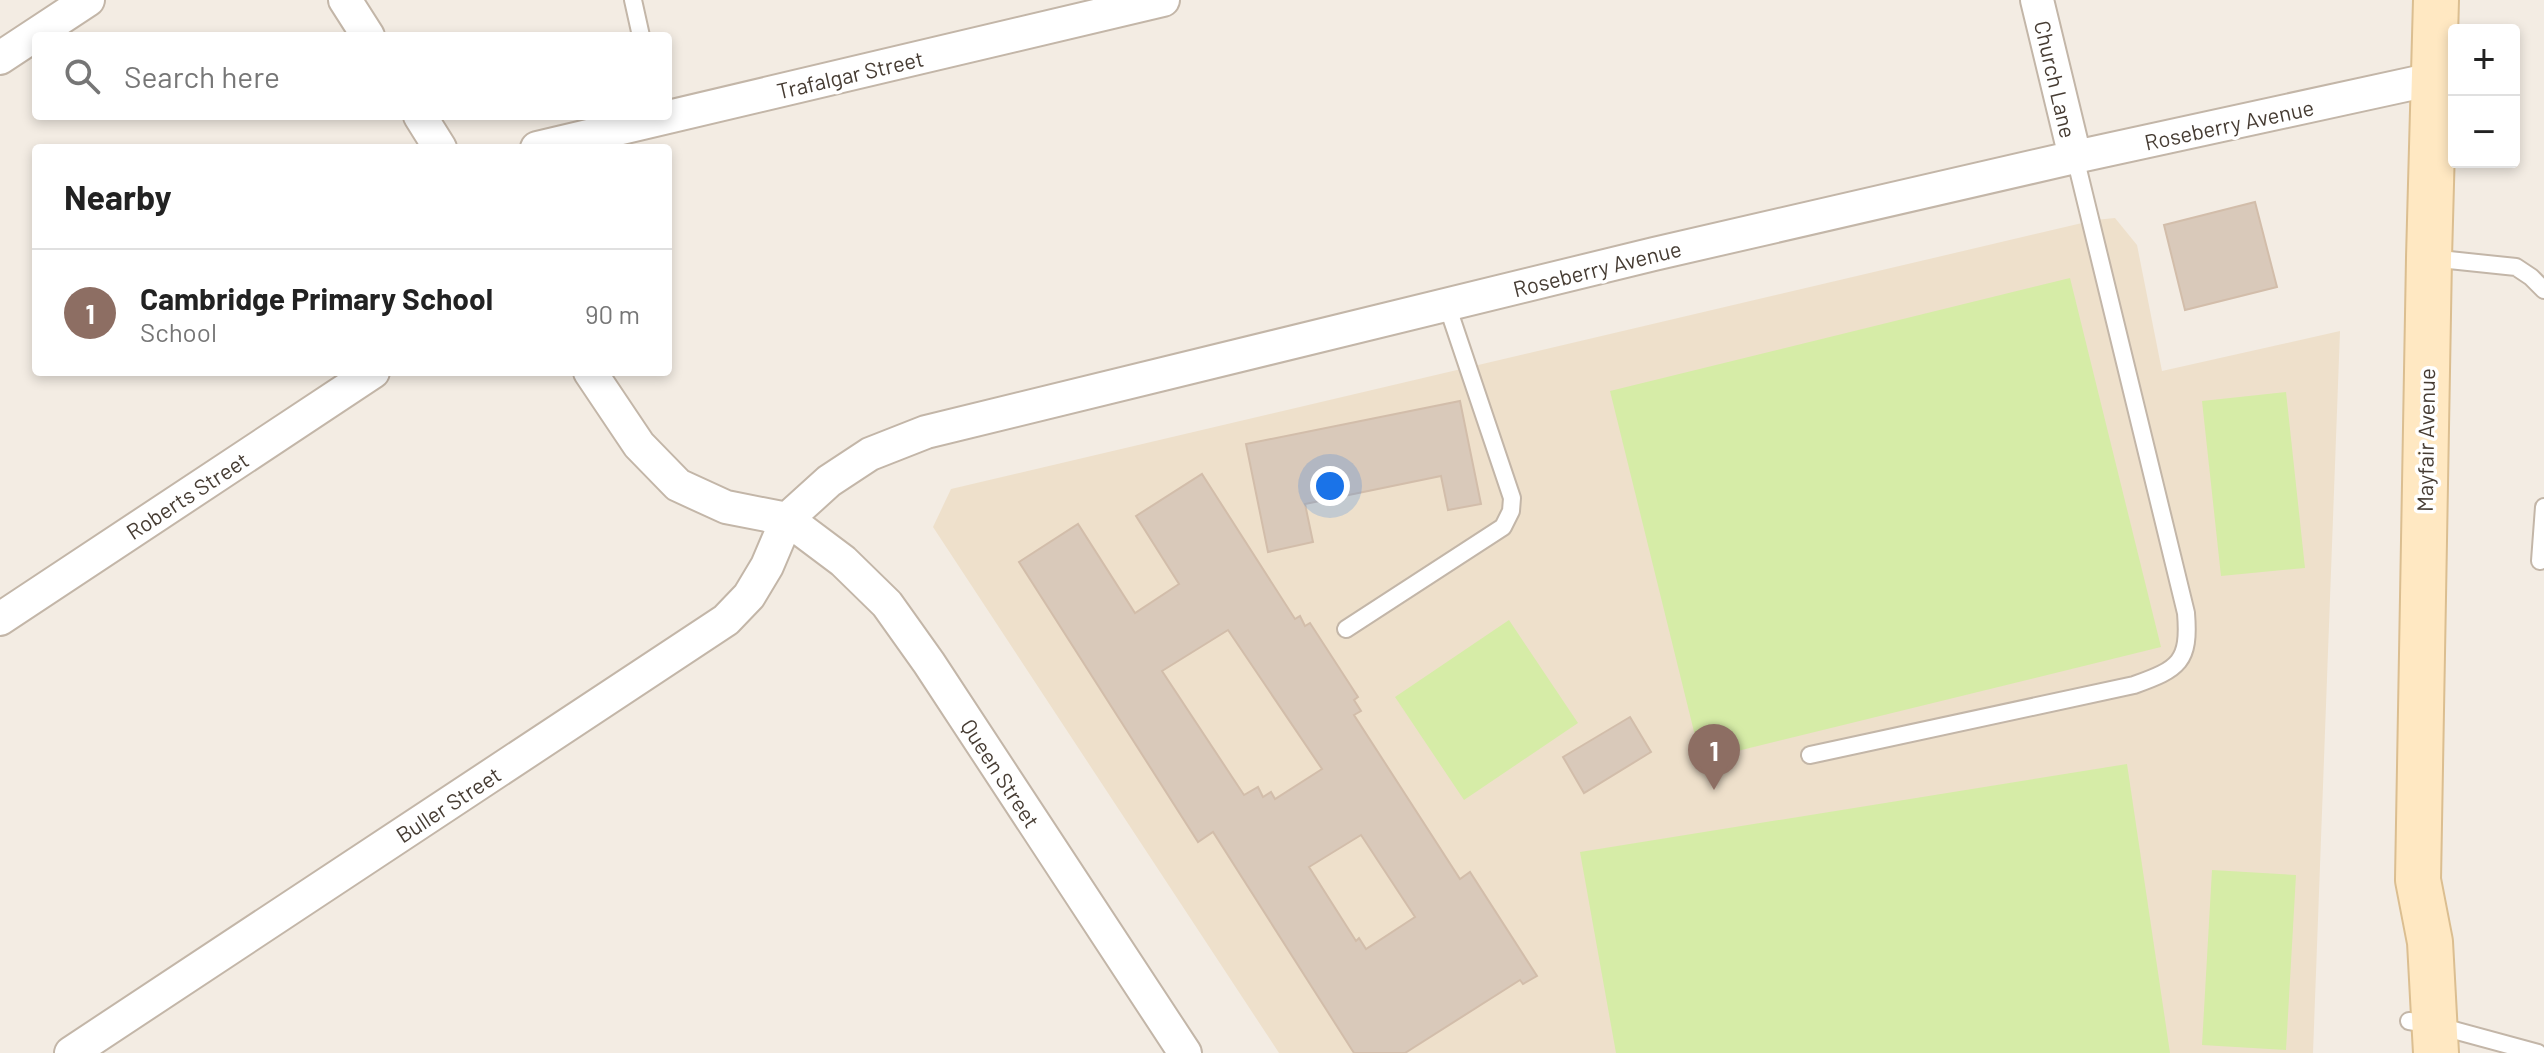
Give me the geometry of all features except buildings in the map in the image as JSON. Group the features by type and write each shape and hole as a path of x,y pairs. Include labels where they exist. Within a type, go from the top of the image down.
{"main road":[{"name":"Mayfair Avenue","path":"2423,1038 2409,914 2418,880 2436,0"}],"street":[{"path":"39,32 88,0"},
{"path":"345,0 365,32"},
{"name":"Trafalgar Street","path":"672,115 1163,0"},
{"name":"Church Lane","path":"2037,0 2075,157"},
{"path":"0,58 32,37"},
{"name":"Roseberry Avenue","path":"787,519 829,481 870,454 926,432 1654,254 2433,79"},
{"path":"422,120 438,144"},
{"name":"Trafalgar Street","path":"553,144 651,120"},
{"name":"Roberts Street","path":"0,619 367,376"},
{"path":"593,376 639,445 678,485 726,507 787,519"},
{"name":"Buller Street","path":"71,1053 726,620 749,596 767,566 787,519"},
{"name":"Queen Street","path":"787,519 843,561 887,604 1185,1053"}],"lane":[{"path":"633,0 640,32"},
{"path":"1810,755 2134,685 2164,674 2180,660 2188,641 2186,613 2075,157"},
{"path":"2429,258 2516,267 2544,290"},
{"path":"1346,629 1503,527 1511,511 1512,498 1447,305"},
{"path":"2540,561 2544,507"},
{"path":"2423,1038 2538,1053"}],"shaded area":[{"path":"2115,218 2137,245 2162,371 2340,331 2313,1053 1279,1053 933,527 951,489 2095,220"}],"green space":[{"path":"2070,278 2161,647 1701,760 1610,391"},
{"path":"2286,392 2305,568 2221,576 2202,401"},
{"path":"1509,620 1578,723 1464,800 1395,697"},
{"path":"2127,764 2170,1053 1616,1053 1580,852"},
{"path":"2212,870 2296,875 2286,1050 2202,1045"}],"place":[{"name":"Cambridge Primary School","path":"1714,790"}]}
